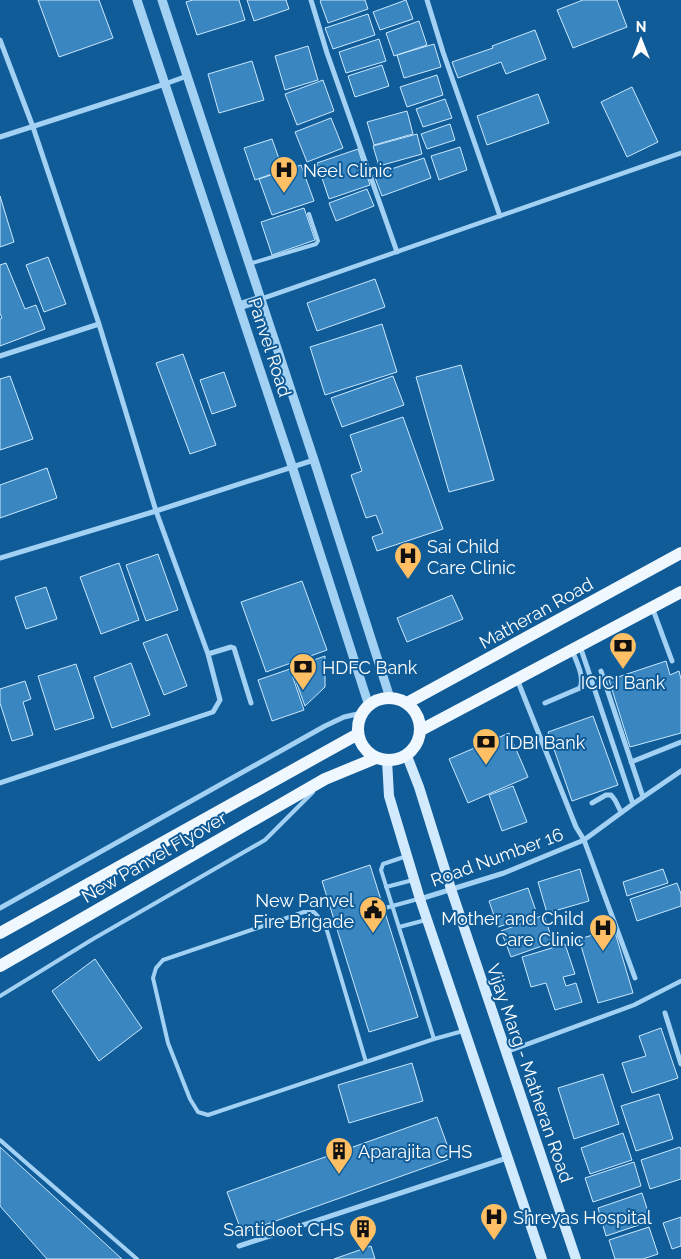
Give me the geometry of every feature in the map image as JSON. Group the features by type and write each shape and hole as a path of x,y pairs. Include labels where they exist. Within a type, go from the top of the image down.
{"main road":[{"name":"Matheran Road","path":"407,703 681,553"},
{"path":"421,730 681,592"},
{"path":"390,698 407,703 415,710 421,730 419,740 414,749 407,756 397,760 382,759 368,752 361,744 358,734 358,723 365,709 378,700 390,698"},
{"name":"New Panvel Flyover","path":"0,933 358,734"},
{"name":"Vijay Marg - Matheran Road","path":"407,756 419,787 451,889 576,1259"},
{"path":"382,759 389,796 420,899 542,1259"},
{"name":"New Panvel Flyover","path":"0,966 325,780 382,759"}],"street":[{"name":"Panvel Road","path":"137,0 292,466 365,709"},
{"name":"Panvel Road","path":"162,0 314,460 390,698"},
{"path":"311,0 327,54 397,252"},
{"path":"427,0 500,216"},
{"path":"0,40 33,127 100,324 156,511 208,654 220,700 213,712 0,783"},
{"path":"0,137 187,76"},
{"path":"239,306 681,153"},
{"path":"0,356 100,324"},
{"path":"0,558 156,511 314,460"},
{"path":"652,607 672,661"},
{"path":"208,654 231,647 234,648 251,703"},
{"path":"545,703 580,688 582,684 581,674 576,648"},
{"path":"576,648 632,804"},
{"path":"601,671 643,797"},
{"path":"516,679 576,828 584,840 635,978"},
{"path":"0,908 325,726 365,709"},
{"path":"632,762 681,742"},
{"name":"Road Number 16","path":"420,899 504,873 584,840 632,804 681,771"},
{"path":"592,803 606,795 611,795 621,812"},
{"path":"506,1052 634,1005 681,981"},
{"path":"665,1013 681,1064"},
{"path":"240,1246 508,1158"}],"lane":[{"path":"249,264 316,244 318,242 309,214"},
{"path":"0,996 93,939 264,840 325,780"},
{"path":"407,856 383,864 381,870 434,1039"},
{"path":"386,887 414,880"},
{"path":"385,908 420,899"},
{"path":"366,1062 325,924 314,912 304,912 163,960 156,968 153,978 168,1043 190,1099 198,1112 208,1115 366,1062 434,1039 465,1031"},
{"path":"399,927 427,920"},
{"path":"325,924 332,922"},
{"path":"0,1140 137,1259"}],"building":[{"path":"38,0 99,0 113,38 59,57"},
{"path":"193,0 239,0 245,20 197,35 186,2"},
{"path":"247,0 286,0 289,9 254,21"},
{"path":"365,0 368,9 328,23 320,1"},
{"path":"406,0 413,19 380,30 373,12"},
{"path":"583,0 617,0 627,27 573,48 557,10"},
{"path":"368,14 375,35 333,49 325,28"},
{"path":"419,21 427,45 394,56 386,33"},
{"path":"535,30 546,59 506,74 501,62 458,78 452,62 493,48 492,46"},
{"path":"379,39 386,61 346,73 339,52"},
{"path":"434,44 441,67 404,78 397,55"},
{"path":"308,46 318,80 285,90 275,56"},
{"path":"252,61 264,100 219,113 208,74"},
{"path":"382,65 389,86 355,97 348,76"},
{"path":"437,75 443,95 407,107 400,87"},
{"path":"323,80 334,111 297,125 285,94"},
{"path":"632,87 658,142 627,157 601,102"},
{"path":"538,94 549,123 487,145 477,116"},
{"path":"445,99 452,118 423,127 416,109"},
{"path":"407,111 413,134 374,145 367,122"},
{"path":"331,118 343,148 307,162 295,132"},
{"path":"450,124 455,140 427,149 421,134"},
{"path":"417,134 422,154 379,166 373,146"},
{"path":"272,139 283,170 255,180 244,148"},
{"path":"460,147 467,170 439,180 431,156"},
{"path":"358,149 370,185 329,199 317,163"},
{"path":"424,158 431,178 382,196 374,175"},
{"path":"301,165 314,201 272,215 259,179"},
{"path":"367,189 374,206 336,221 329,203"},
{"path":"0,196 14,242 0,247"},
{"path":"304,208 315,240 272,255 261,222"},
{"path":"48,257 66,304 44,312 26,265"},
{"path":"6,263 25,309 36,305 45,329 0,346 0,319 2,318 0,313 0,265"},
{"path":"375,279 385,307 317,331 307,303"},
{"path":"382,324 397,372 325,395 310,347"},
{"path":"183,354 216,445 190,454 156,363"},
{"path":"461,365 494,480 449,492 416,377"},
{"path":"224,372 236,406 212,414 200,380"},
{"path":"10,376 33,439 0,450 0,379"},
{"path":"393,376 404,405 342,427 331,398"},
{"path":"403,417 443,529 377,551 372,537 383,533 376,515 366,518 351,475 362,471 350,435"},
{"path":"47,468 57,498 0,518 0,485"},
{"path":"158,554 178,610 146,621 126,565"},
{"path":"119,563 139,620 101,634 80,577"},
{"path":"302,581 327,650 266,672 241,602"},
{"path":"46,587 57,619 26,629 15,597"},
{"path":"452,595 463,619 407,642 397,618"},
{"path":"167,634 187,686 164,695 143,643"},
{"path":"325,656 325,687 305,706 291,668"},
{"path":"666,661 670,675 679,671 681,679 681,733 630,747 609,680"},
{"path":"131,663 150,715 112,728 94,677"},
{"path":"76,664 94,718 55,730 38,676"},
{"path":"290,669 304,710 272,721 258,680"},
{"path":"25,681 31,699 23,702 33,735 12,741 0,703 0,689"},
{"path":"593,716 618,785 572,801 548,732"},
{"path":"509,733 528,777 468,803 449,759"},
{"path":"513,786 527,822 502,831 489,795"},
{"path":"370,865 418,1017 369,1032 322,881"},
{"path":"580,869 589,901 547,913 538,882"},
{"path":"663,869 668,883 627,896 623,882"},
{"path":"677,883 681,894 681,906 637,921 630,899"},
{"path":"528,888 537,914 498,927 489,901"},
{"path":"544,915 553,942 511,957 501,931"},
{"path":"614,929 633,993 598,1003 579,939"},
{"path":"565,944 575,974 563,977 566,986 576,983 582,1002 555,1010 546,983 531,987 522,957"},
{"path":"95,959 142,1028 99,1061 52,991"},
{"path":"661,1028 678,1078 632,1093 622,1063 646,1056 639,1036"},
{"path":"412,1063 423,1101 349,1123 338,1085"},
{"path":"603,1074 619,1124 574,1139 558,1088"},
{"path":"659,1094 673,1139 636,1151 621,1106"},
{"name":"Aparajita CHS","path":"437,1117 452,1158 242,1233 227,1192"},
{"path":"623,1133 632,1160 590,1174 581,1148"},
{"path":"0,1147 122,1259 47,1259 0,1206"},
{"path":"680,1147 681,1179 650,1189 641,1160"},
{"path":"634,1162 641,1186 593,1202 585,1178"},
{"path":"642,1193 651,1221 606,1236 598,1208"},
{"path":"681,1217 681,1246 672,1249 663,1223"},
{"path":"649,1227 658,1254 643,1259 615,1259 609,1240"},
{"name":"Santidoot CHS","path":"371,1246 375,1259 334,1259"}],"place":[{"name":"Neel Clinic","path":"284,194"},
{"name":"Sai Child Care Clinic","path":"408,580"},
{"name":"ICICI Bank","path":"623,670"},
{"name":"HDFC Bank","path":"303,691"},
{"name":"IDBI Bank","path":"486,766"},
{"name":"New Panvel Fire Brigade","path":"373,934"},
{"name":"Mother and Child Care Clinic","path":"603,952"},
{"name":"Aparajita CHS","path":"339,1175"},
{"name":"Shreyas Hospital","path":"494,1241"},
{"name":"Santidoot CHS","path":"363,1253"}]}
